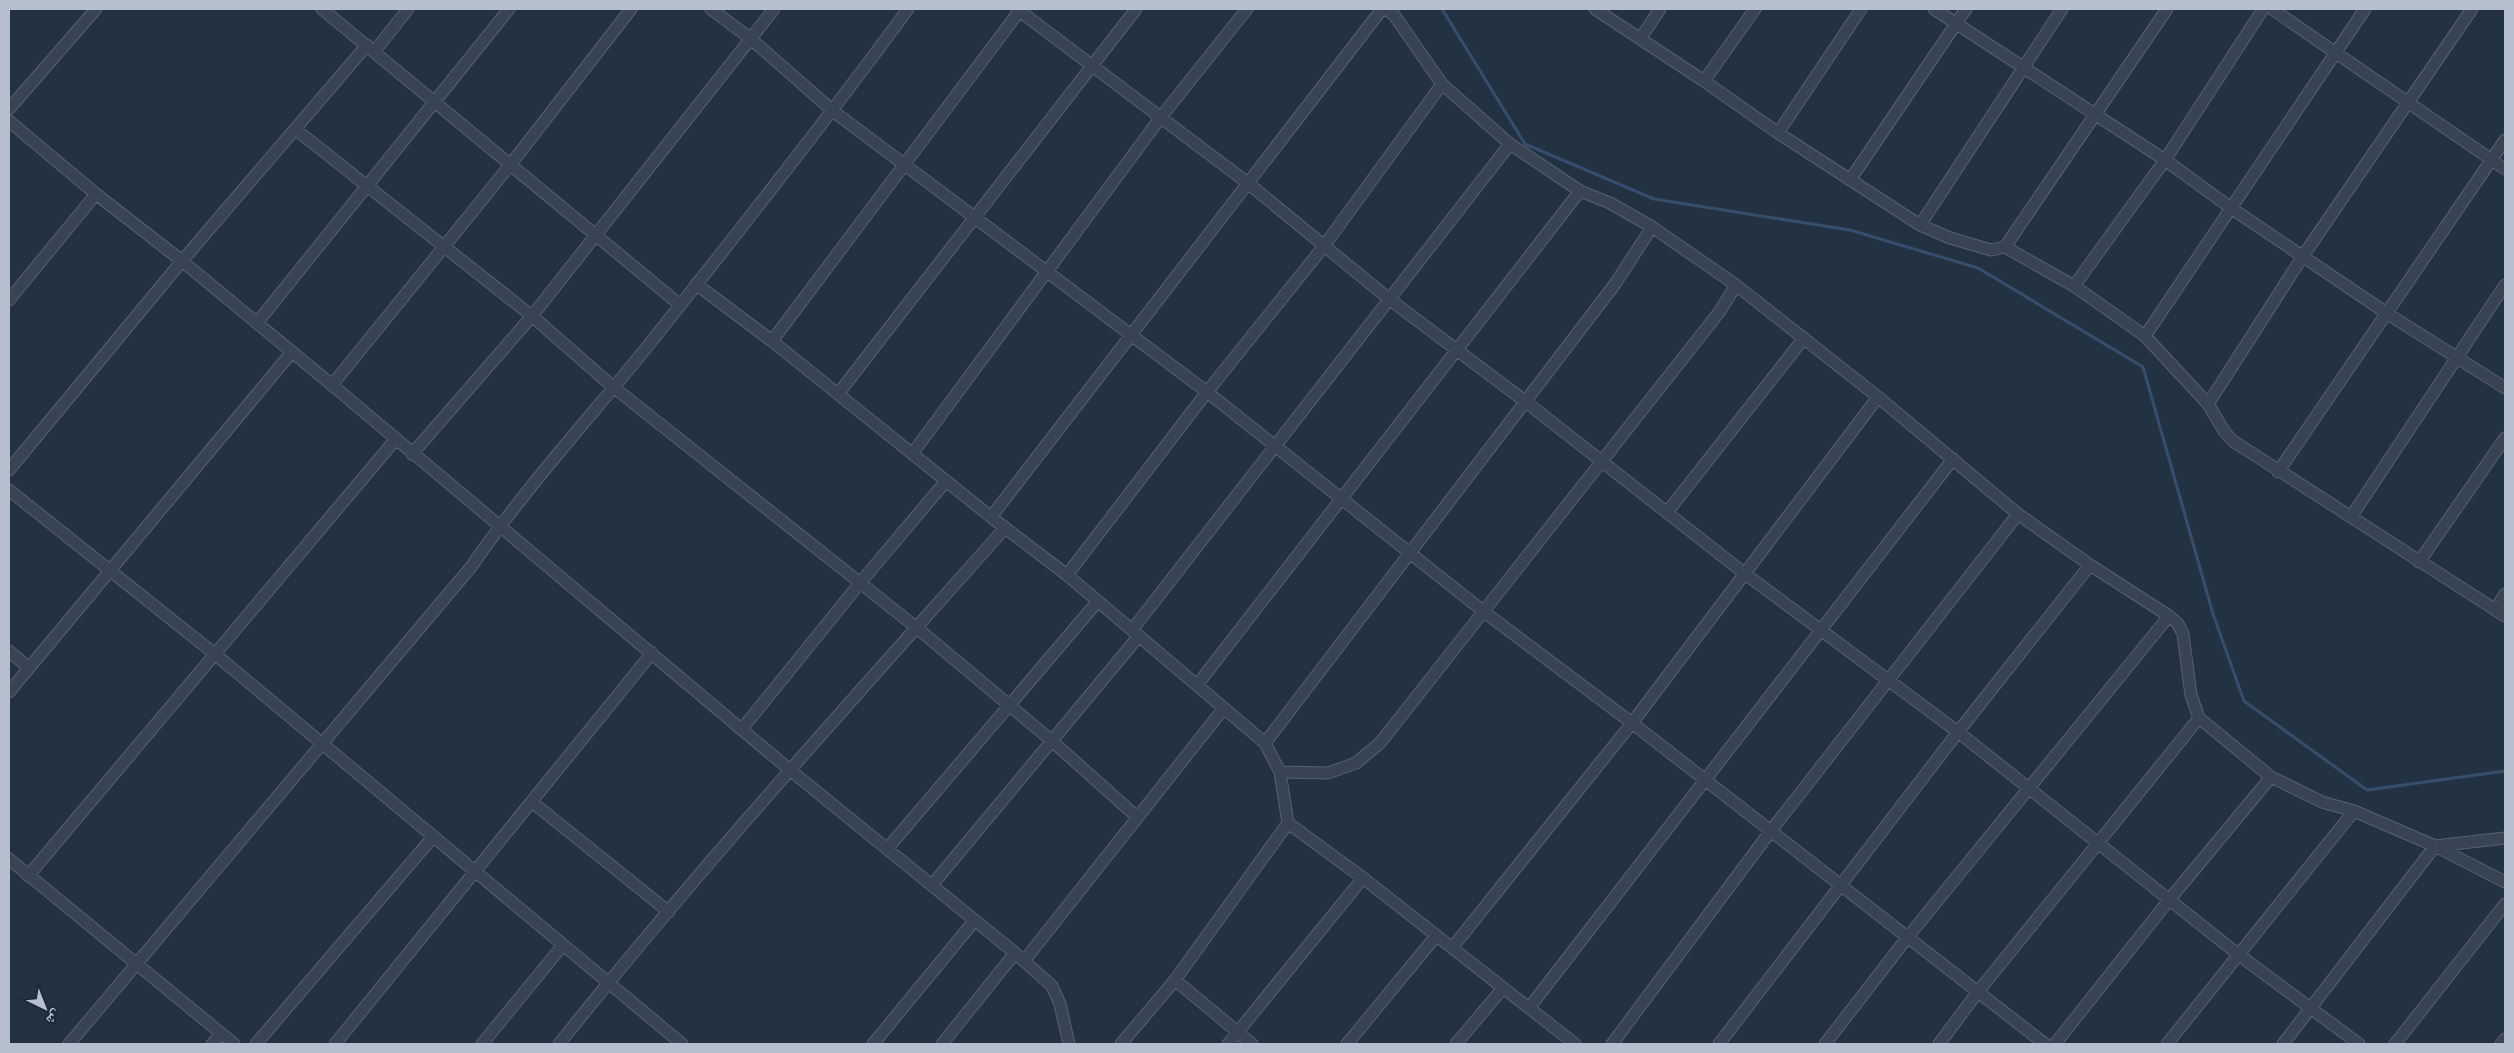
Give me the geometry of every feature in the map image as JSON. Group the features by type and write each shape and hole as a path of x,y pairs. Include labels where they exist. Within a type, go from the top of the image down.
{"street":[{"path":"9,109 96,9"},
{"path":"324,9 679,304"},
{"path":"9,470 182,261 295,129 408,9"},
{"path":"257,323 509,9"},
{"path":"332,385 511,164 631,9"},
{"path":"711,9 751,39 833,111 1131,333 1482,611 1632,723 2045,1044"},
{"path":"412,454 532,316 774,9"},
{"path":"69,1044 323,746 471,567 500,525 696,284 833,111 908,9"},
{"path":"772,341 906,166 1019,9 1249,184 1389,299 1668,511 1744,573 1958,732 2168,900 2359,1044"},
{"path":"838,394 1136,9"},
{"path":"912,454 1161,117 1247,9"},
{"path":"991,517 1382,9"},
{"path":"1386,9 1394,15 1442,84 1510,144 1580,191 1610,203 1652,227 1736,285 1878,397 2018,514 2090,565 2169,616 2178,624 2183,634 2191,696 2199,718 2271,777 2322,802 2354,811 2435,846 2505,882"},
{"path":"1595,9 1704,81 1778,133 1920,225 1950,238 1991,250 2005,247 2074,286 2145,336 2208,404 2224,431 2233,441 2278,472 2500,613 2505,594"},
{"path":"1640,39 1660,9"},
{"path":"1704,81 1755,9"},
{"path":"1778,133 1861,9"},
{"path":"1934,9 2096,113 2165,160 2230,208 2388,314 2505,388"},
{"path":"1850,180 1966,9"},
{"path":"1920,225 2022,67 2062,9"},
{"path":"2005,247 2167,9"},
{"path":"2074,286 2165,160 2263,9"},
{"path":"2272,9 2505,170"},
{"path":"2145,336 2366,9"},
{"path":"2208,404 2304,256 2472,9"},
{"path":"1067,575 1207,392 1324,246 1442,84"},
{"path":"9,123 182,261 412,454 500,525 790,770 1015,953 1052,986 1060,1004 1069,1044"},
{"path":"295,129 532,316 612,386 916,628 1052,741 1137,817"},
{"path":"2278,472 2388,314 2505,140"},
{"path":"932,885 1052,741 1136,633 1275,446 1510,144"},
{"path":"1198,685 1580,191"},
{"path":"9,300 96,194"},
{"path":"1265,743 1526,402 1614,284 1652,227"},
{"path":"696,284 772,341 991,517 1067,575 1265,743 1280,772 1288,823 1175,980 1121,1044"},
{"path":"1280,772 1328,773 1356,763 1380,743 1600,460 1720,311 1736,285"},
{"path":"2351,517 2505,285"},
{"path":"1668,511 1804,338"},
{"path":"9,692 292,352"},
{"path":"1452,948 1632,723 1878,397"},
{"path":"2420,562 2505,438"},
{"path":"28,876 216,656 396,439"},
{"path":"1529,1008 1953,459"},
{"path":"742,729 860,583 946,481"},
{"path":"9,490 216,656 682,1044"},
{"path":"1612,1044 1770,832 2018,514"},
{"path":"559,1044 608,983 790,770 1005,528"},
{"path":"1720,1044 1958,732 2090,565"},
{"path":"887,849 1098,601"},
{"path":"1825,1044 1907,938 2169,616"},
{"path":"9,651 29,668"},
{"path":"336,1044 652,653"},
{"path":"1024,961 1224,708"},
{"path":"1939,1044 1977,993 2199,718"},
{"path":"2055,1044 2168,900 2271,777"},
{"path":"532,802 669,912"},
{"path":"2167,1044 2354,811"},
{"path":"1288,823 1363,878 1529,1008 1568,1042"},
{"path":"256,1044 433,837"},
{"path":"2283,1044 2435,846 2505,838"},
{"path":"9,859 234,1044"},
{"path":"1228,1044 1363,878"},
{"path":"2395,1044 2505,904"},
{"path":"873,1044 976,920"},
{"path":"1347,1044 1436,936"},
{"path":"482,1044 563,945"},
{"path":"942,1044 1015,953"},
{"path":"1175,980 1252,1044"},
{"path":"1456,1044 1503,988"},
{"path":"212,1044 221,1033"},
{"path":"2501,1044 2505,1038"}],"waterway":[{"path":"1442,9 1525,144 1654,199 1850,230 1978,268 2143,367 2213,614 2244,701 2367,790 2505,771"}]}
